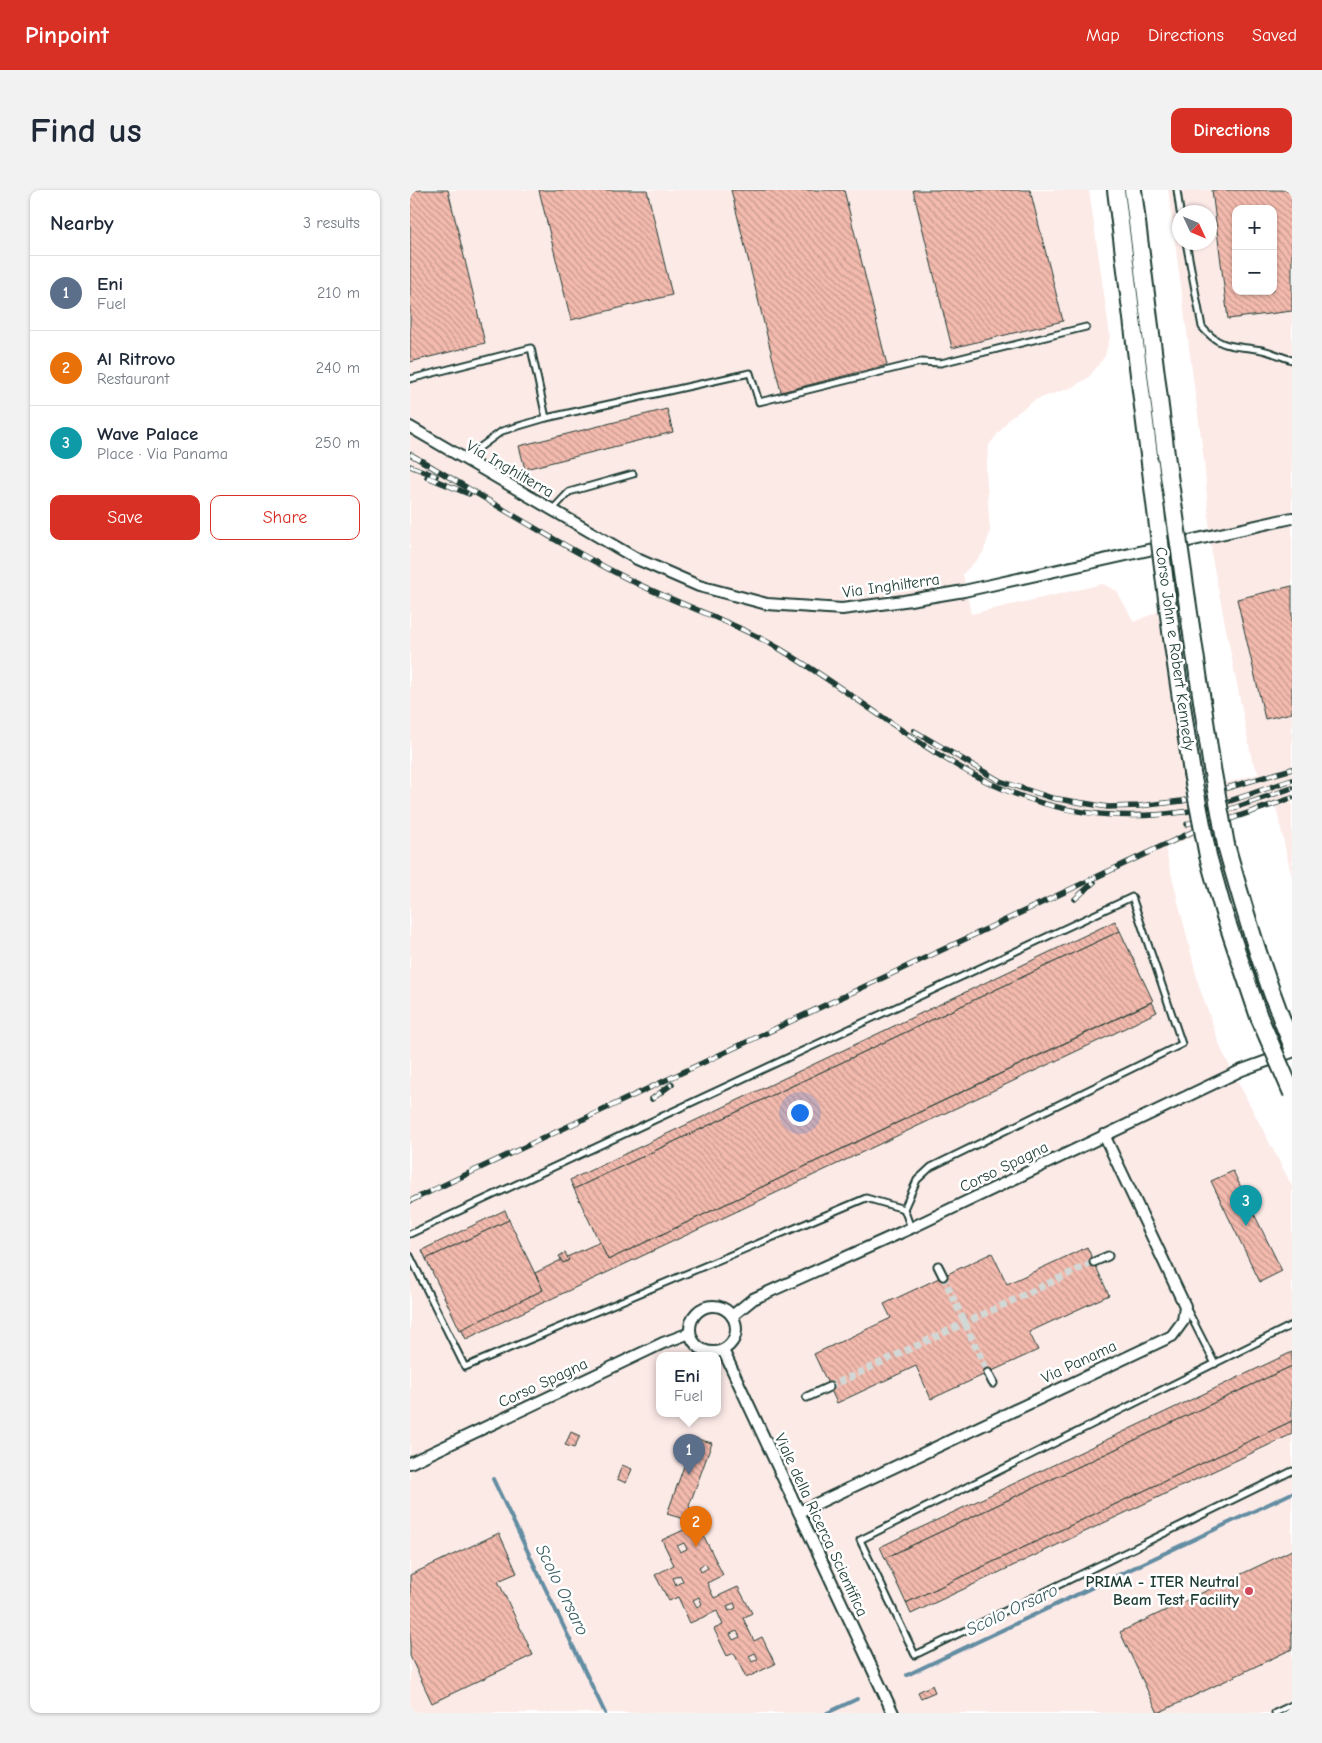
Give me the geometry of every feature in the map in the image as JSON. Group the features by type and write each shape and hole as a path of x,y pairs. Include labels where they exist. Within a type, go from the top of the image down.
{"highway":[{"name":"Corso John e Robert Kennedy","path":"1116,190 1170,631 1192,773 1208,856 1224,913 1259,1017 1292,1093"},
{"name":"Corso John e Robert Kennedy","path":"1133,190 1166,454 1212,768 1226,845 1244,909 1278,1012 1292,1045"}],"street":[{"name":"Via Inghilterra","path":"410,427 637,559 699,586 767,604 842,609 964,591 1292,518"},
{"name":"Corso Spagna","path":"732,1316 753,1300 911,1228 1242,1070 1292,1052"},
{"path":"1104,1135 1185,1306"},
{"path":"1094,1262 1108,1256"},
{"path":"938,1266 943,1276"},
{"path":"708,1352 704,1351 692,1340 690,1333 692,1319 702,1308 714,1306 722,1308 732,1316 736,1330 735,1338 723,1350 716,1352"},
{"name":"Via Panama","path":"799,1512 1172,1336 1183,1322 1185,1306"},
{"name":"Corso Spagna","path":"410,1462 663,1343 690,1333"},
{"name":"Viale della Ricerca Scientifica","path":"723,1350 894,1713"},
{"path":"988,1373 993,1383"},
{"path":"807,1397 829,1387"}],"lane":[{"path":"1176,190 1179,205"},
{"path":"1188,250 1202,327 1209,336 1223,345 1264,350 1292,360"},
{"path":"463,459 502,431 546,418 750,372 759,402 921,362 941,363 1086,327"},
{"path":"410,379 531,348 546,418"},
{"path":"552,510 570,492 633,474"},
{"path":"410,1234 1132,897 1182,1044 931,1167 917,1180 904,1209 911,1228"},
{"path":"410,1256 465,1367 866,1198 904,1209"},
{"path":"1185,1306 1215,1364"},
{"path":"1292,1326 860,1540 915,1655 1292,1472"},
{"path":"1275,1713 1292,1705"}],"shaded area":[{"path":"410,190 1089,190 1110,336 1105,356 1089,377 1073,387 1035,400 1010,418 989,445 986,470 990,532 983,553 963,574 971,614 1103,584 1117,591 1134,622 1164,609 1195,791 1259,774 1252,760 1212,558 1204,460 1176,250 1217,250 1217,205 1172,205 1172,220 1168,190 1292,190 1292,878 1276,807 1239,818 1165,848 1199,986 1222,1051 1292,1186 1292,1713 410,1713"}],"building":[{"path":"410,190 448,190 485,343 410,362"},
{"path":"539,190 647,190 672,295 571,320"},
{"path":"731,190 844,190 887,365 781,392"},
{"path":"913,190 1030,190 1063,321 952,348"},
{"path":"1212,190 1292,190 1292,311 1228,319 1217,230 1217,205 1214,205"},
{"path":"667,409 673,432 525,469 519,446"},
{"path":"1292,586 1292,713 1265,719 1237,599"},
{"path":"1115,921 1120,931 574,1189 570,1180"},
{"path":"1120,931 1153,1001 608,1260 574,1189"},
{"path":"1152,1002 1157,1012 1113,1034 466,1339 461,1329 543,1290 535,1273 561,1260 563,1263 569,1260 567,1257 600,1242 608,1260"},
{"path":"1233,1171 1282,1271 1260,1282 1211,1181"},
{"path":"505,1210 509,1220 426,1259 422,1250"},
{"path":"509,1220 543,1290 460,1330 426,1259"},
{"path":"1087,1247 1109,1295 1029,1332 1038,1350 931,1399 916,1366 837,1403 814,1354 891,1318 884,1304 992,1253 1007,1284"},
{"path":"565,1253 569,1260 563,1263 559,1256"},
{"path":"1292,1352 1292,1366 885,1558 880,1547"},
{"path":"1292,1366 1292,1421 906,1603 885,1558"},
{"path":"1292,1421 1292,1434 911,1614 906,1603"},
{"path":"571,1432 580,1436 574,1448 565,1445"},
{"path":"694,1438 712,1443 689,1506 723,1575 707,1583 714,1598 738,1587 752,1613 743,1618 754,1641 762,1637 775,1664 746,1678 734,1653 727,1656 714,1629 723,1625 717,1611 690,1623 678,1597 669,1601 655,1575 674,1565 662,1540 688,1528 684,1519 667,1514","holes":["684,1543 687,1549 680,1552 677,1546","705,1563 708,1568 701,1572 699,1567","680,1575 683,1581 676,1585 673,1578","699,1597 702,1604 697,1607 693,1600","734,1603 736,1608 729,1611 727,1606","737,1631 740,1637 733,1640 730,1634","755,1653 758,1659 752,1662 749,1656"]},
{"path":"622,1465 632,1469 626,1483 617,1479"},
{"path":"499,1533 517,1573 498,1581 533,1655 432,1703 410,1656 410,1575"},
{"name":"PRIMA - ITER Neutral Beam Test Facility","path":"1292,1550 1292,1649 1158,1713 1120,1632"},
{"path":"932,1685 935,1692 921,1698 918,1692"}],"waterway":[{"name":"Scolo Orsaro","path":"493,1479 605,1713"},
{"name":"Scolo Orsaro","path":"907,1675 1292,1493"},
{"name":"Scolo Orsaro","path":"827,1713 857,1699"}],"tunnel":[{"path":"829,1387 1094,1262"},
{"path":"943,1276 988,1373"}],"railway":[{"path":"410,454 545,534 600,564 647,588 743,630 780,649 921,744 966,771 1013,793 1064,809 1120,816 1197,810 1225,803 1292,780"},
{"path":"410,466 436,476"},
{"path":"427,477 469,494"},
{"path":"914,731 1000,781 1052,798 1108,807 1139,806 1182,801 1292,769"},
{"path":"1187,824 1292,788"},
{"path":"410,1201 1192,832 1292,798"},
{"path":"1075,899 1094,882"},
{"path":"652,1099 672,1084"}],"place":[{"name":"Wave Palace","path":"1246,1226"},
{"name":"Eni","path":"689,1475"},
{"name":"Al Ritrovo","path":"696,1547"},
{"name":"PRIMA - ITER Neutral Beam Test Facility","path":"1249,1591"}]}
